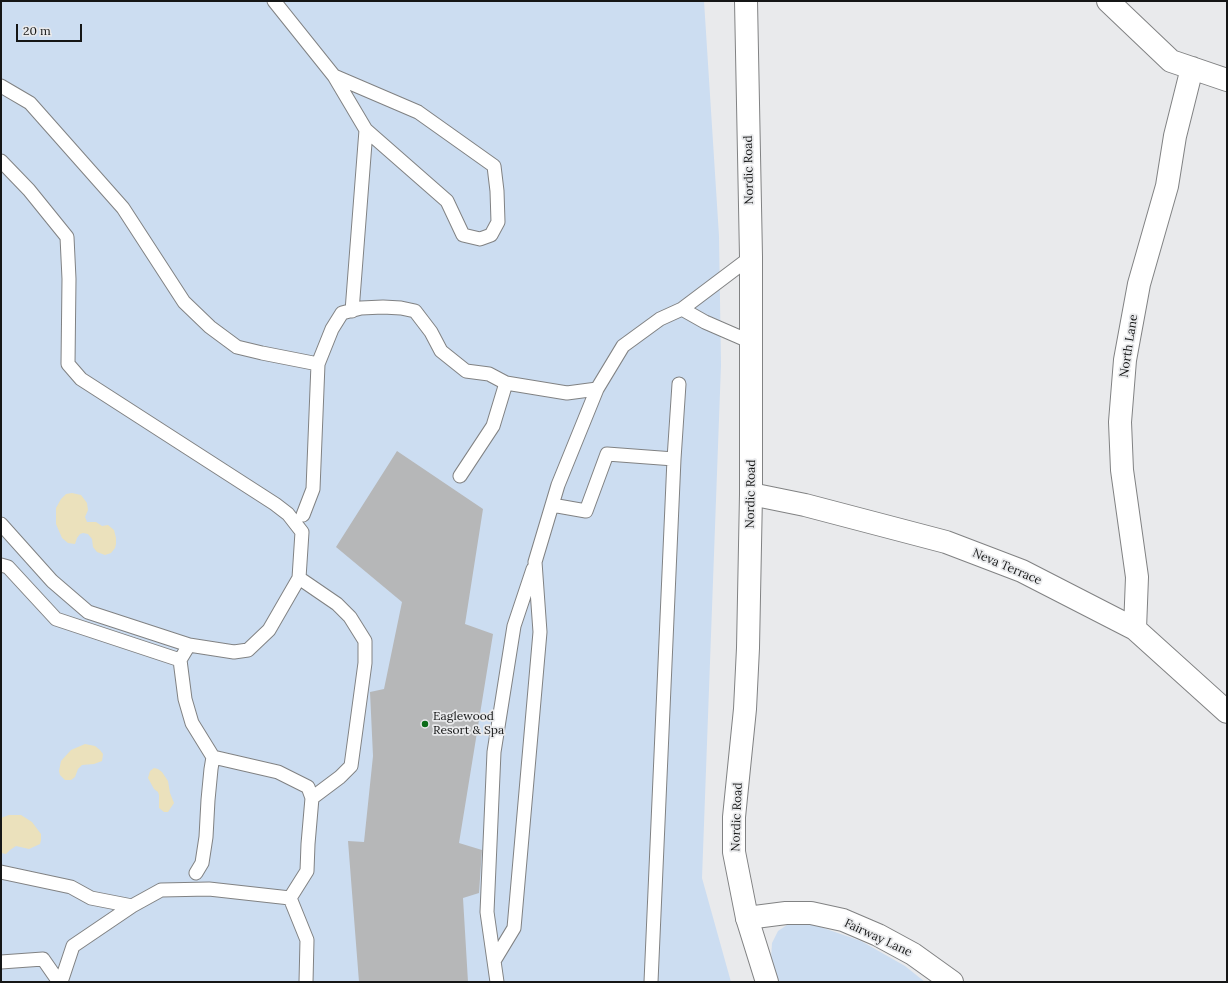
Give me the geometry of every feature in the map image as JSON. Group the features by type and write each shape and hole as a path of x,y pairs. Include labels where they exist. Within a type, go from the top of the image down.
{"street":[{"name":"Nordic Road","path":"746,1 751,257 751,494 748,648 745,709 734,817 734,852 747,918 767,982"},
{"path":"1108,1 1171,61 1227,80"},
{"name":"North Lane","path":"1135,629 1137,577 1122,470 1120,422 1125,360 1139,284 1167,186 1175,136 1192,68"},
{"name":"Neva Terrace","path":"751,494 806,505 946,542 1022,571 1135,629 1227,712"},
{"name":"Fairway Lane","path":"747,918 786,913 811,913 843,920 878,935 913,954 952,982"}],"lane":[{"path":"274,1 334,76 366,130 447,201 463,235 480,239 491,235 498,222 497,191 494,166 418,112 334,76"},
{"path":"1,86 30,103 123,208 184,302 210,327 237,347 318,364"},
{"path":"352,311 366,130"},
{"path":"1,161 29,190 67,237 69,279 68,364 81,379 275,504 288,514 302,532"},
{"path":"497,982 487,912 494,752 514,626 558,485 597,389 623,346 660,319 682,309 751,257"},
{"path":"1,524 52,581 88,612 188,646 234,652 248,650 269,630 299,578 303,515 313,489 318,364 332,329 342,313 361,308 383,307 401,308 415,311 431,332 441,352 466,371 489,374 506,383 567,393 597,389"},
{"path":"682,309 705,322 751,342"},
{"path":"460,476 493,426 506,383"},
{"path":"651,982 678,384"},
{"path":"552,505 586,512 607,454 674,458"},
{"path":"288,514 303,515"},
{"path":"494,962 514,928 540,632 535,562"},
{"path":"1,564 8,567 56,619 180,660"},
{"path":"299,578 337,604 350,617 365,641 365,663 351,766 340,777 312,798"},
{"path":"180,890 196,873 202,863 206,837 208,800 213,757 192,723 185,700 180,660 188,646"},
{"path":"213,757 278,772 308,787 312,798 307,871 290,898"},
{"path":"1,872 71,887 91,898 132,906"},
{"path":"196,873 209,889"},
{"path":"60,982 73,946 132,906 161,890 209,889 290,898"},
{"path":"290,898 307,940 306,982"},
{"path":"1,962 43,959 60,982"}],"shaded area":[{"path":"1,1 704,1 719,236 721,365 702,878 731,982 1,982"},
{"path":"806,922 861,941 905,966 925,982 779,982 771,959 772,943 778,931 790,923"}],"sand":[{"path":"72,493 81,495 87,503 88,510 85,517 87,522 96,522 102,526 108,525 114,530 116,544 111,553 105,555 97,552 93,547 92,539 88,534 80,534 75,544 68,543 62,538 56,524 56,508 66,494"},
{"path":"85,744 95,746 100,750 103,754 102,761 94,764 82,765 78,769 75,777 71,780 65,780 60,775 59,771 61,761 71,750"},
{"path":"154,768 162,772 168,781 170,793 174,803 168,812 164,812 159,808 158,792 154,789 148,778 150,771"},
{"path":"9,815 21,815 32,822 41,834 40,844 29,849 16,846 6,854 1,853 1,818"}],"building":[{"name":"Eaglewood Resort & Spa","path":"397,451 483,509 465,624 493,634 459,843 482,850 479,893 463,898 468,982 359,982 348,841 364,842 373,756 370,692 384,689 402,602 336,547"}],"place":[{"name":"Eaglewood Resort & Spa","path":"425,724"}]}
